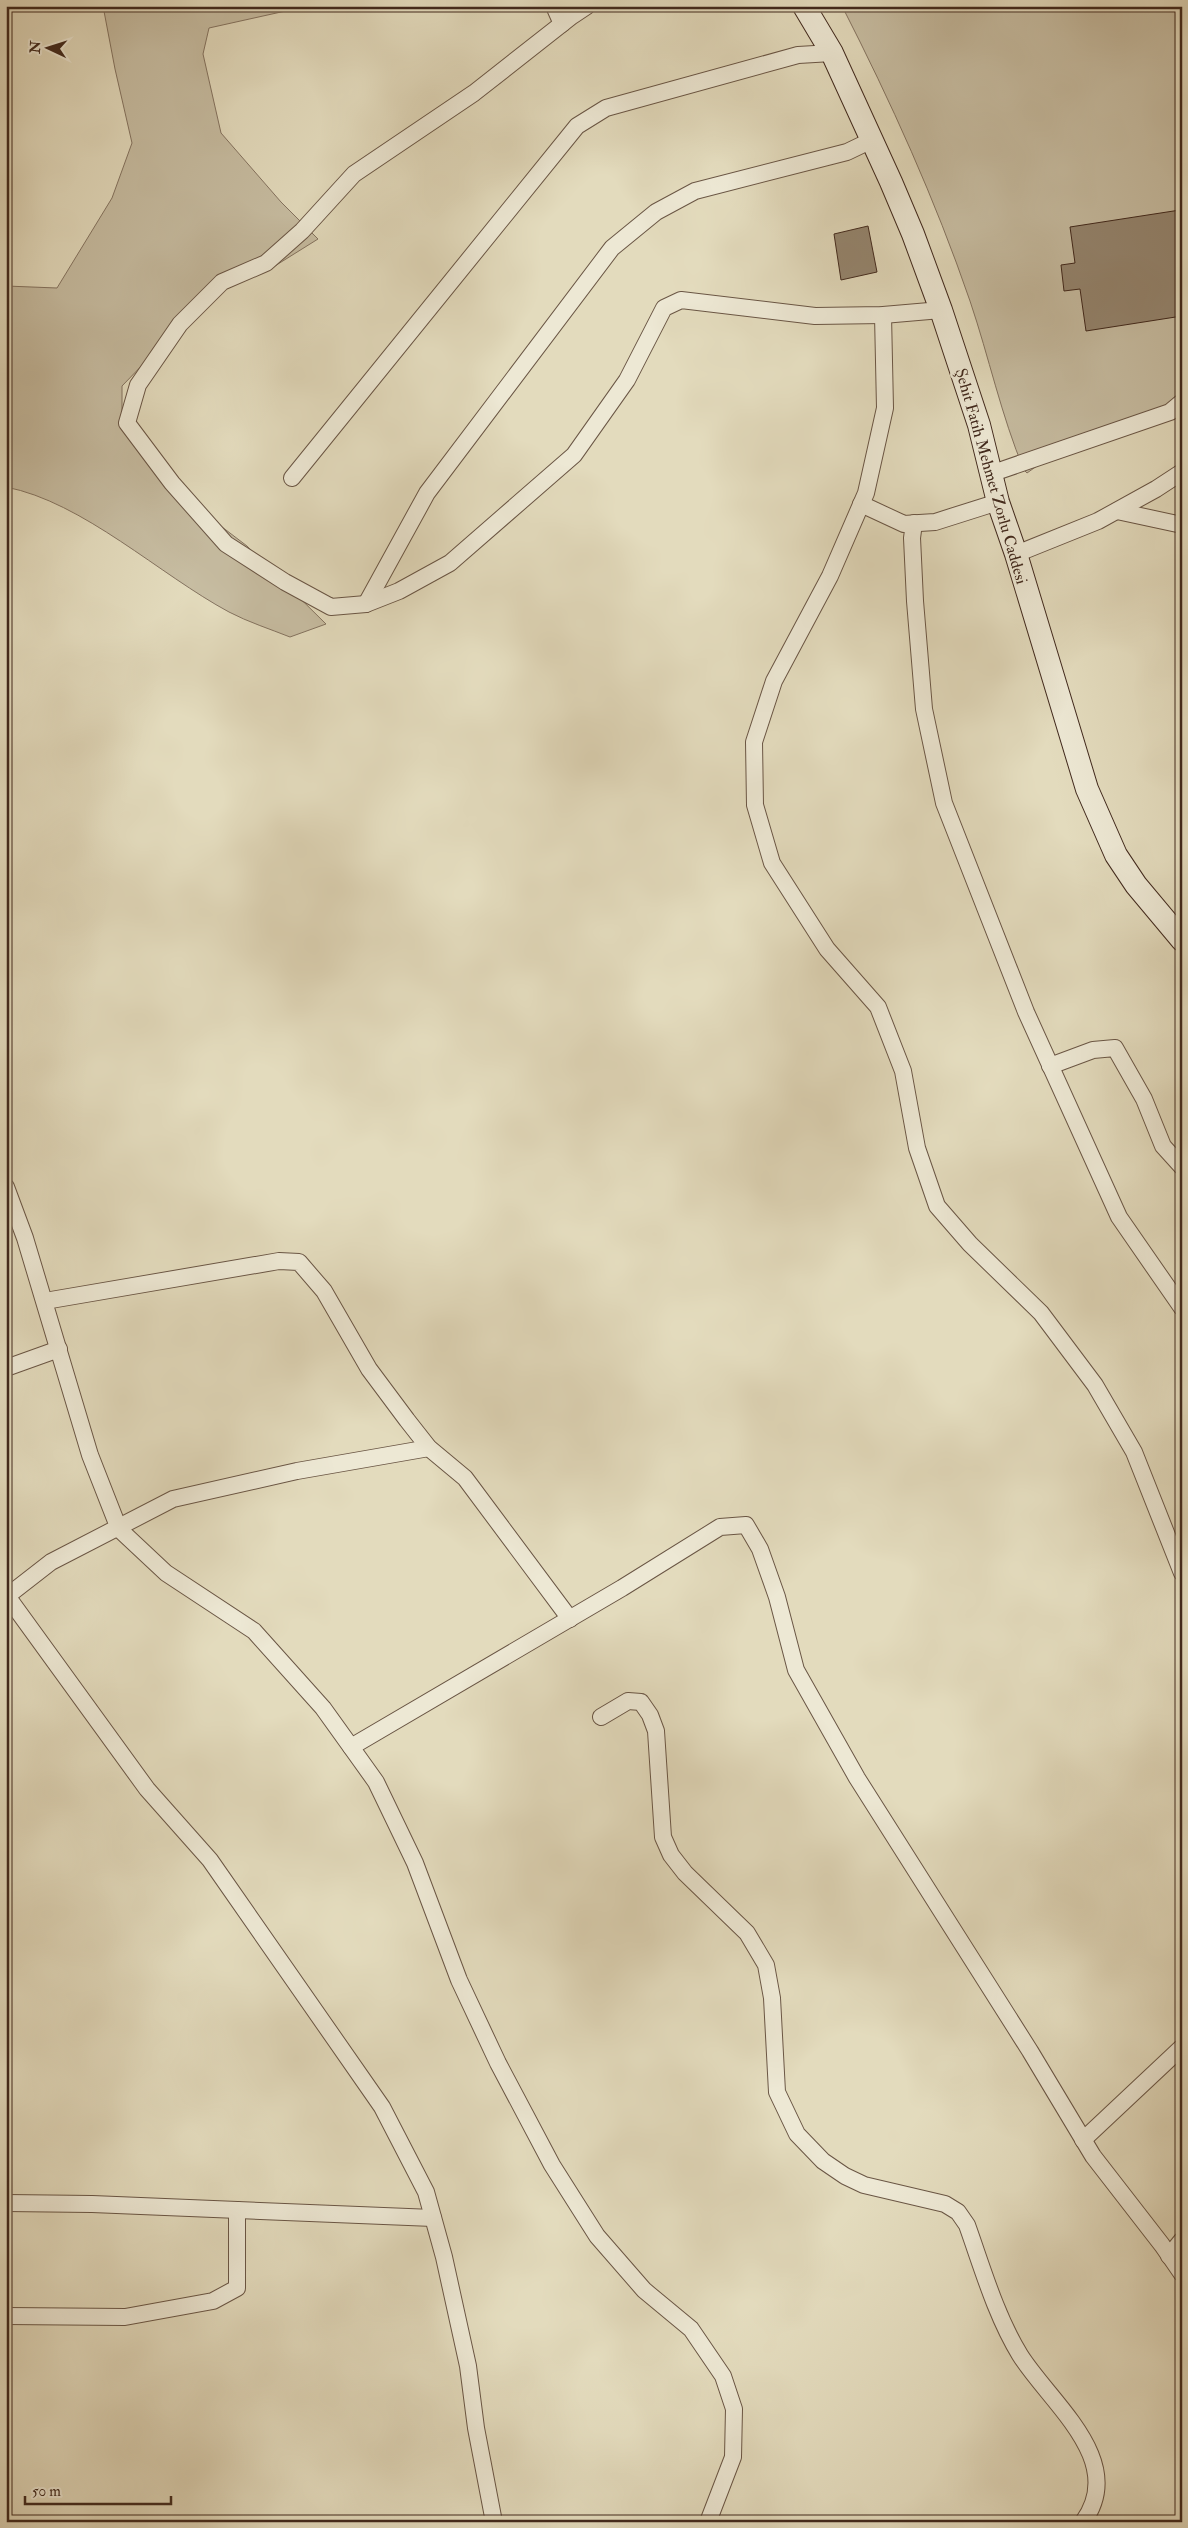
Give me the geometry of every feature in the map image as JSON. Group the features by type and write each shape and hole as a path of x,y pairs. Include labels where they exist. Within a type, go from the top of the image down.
{"main road":[{"name":"Şehit Fatih Mehmet Zorlu Caddesi","path":"804,6 832,53 914,234 941,310 993,474 998,502 1016,554 1084,780 1102,826 1116,855 1136,885 1182,940"}],"street":[{"path":"554,6 562,24"},
{"path":"587,6 474,93 354,174 302,231 266,263 222,282 180,324 138,385 127,422 172,483 226,544 285,582 331,607 366,604 399,591 450,563 574,455 627,380 664,308 681,300 815,316 883,315 941,310"},
{"path":"292,478 577,126 606,108 624,102 798,55 832,53"},
{"path":"366,604 427,493 612,248 656,212 695,191 847,152 872,140"},
{"path":"883,315 885,408 866,493 830,576 774,681 754,742 755,806 772,863 827,949 878,1007 903,1071 917,1148 937,1206 970,1244 1042,1313 1095,1385 1134,1452 1182,1573"},
{"path":"993,474 1170,412 1182,402"},
{"path":"1016,554 1098,521 1156,489 1182,472"},
{"path":"861,504 904,524 935,522 998,502"},
{"path":"1117,511 1182,525"},
{"path":"914,523 912,538 914,601 924,709 944,803 1026,1012 1119,1217 1182,1308"},
{"path":"1050,1066 1093,1050 1115,1048 1144,1099 1163,1146 1182,1167"},
{"path":"6,1187 45,1301 90,1455 119,1529 166,1573 254,1631 323,1708 376,1782 416,1863 459,1980 498,2063 552,2165 597,2236 644,2290 690,2329 723,2376 734,2409 733,2457 708,2522"},
{"path":"45,1301 279,1261 299,1262 324,1291 369,1369 429,1448 464,1478 570,1619"},
{"path":"6,1368 59,1349"},
{"path":"429,1448 297,1471 173,1499 119,1529 50,1562 6,1597 147,1789 210,1860 382,2107 426,2192 468,2366 476,2428 494,2522"},
{"path":"351,1747 570,1619 720,1528 746,1525 760,1549 776,1597 796,1670 857,1778 1030,2050 1092,2156 1182,2274"},
{"path":"601,1717 628,1701 641,1702 650,1714 656,1730 663,1837 671,1855 685,1873 748,1933 766,1965 772,1998 777,2092 796,2134 823,2161 845,2176 864,2185 945,2204 958,2212 967,2224 1000,2315 1020,2354 1082,2436 1092,2458 1098,2489 1083,2522"},
{"path":"1083,2140 1182,2047"},
{"path":"6,2203 92,2204 433,2218"},
{"path":"6,2316 125,2317 213,2301 237,2288 237,2210"},
{"path":"1169,2256 1182,2240"}],"shaded area":[{"path":"103,6 308,6 209,28 203,54 221,133 281,202 318,239 270,269 213,289 122,386 122,427 201,511 247,546 326,624 290,637 229,612 203,597 92,523 64,508 35,495 6,487 6,286 57,288 112,198 132,143"},
{"path":"842,6 1182,6 1182,405 1051,456 1027,473 1024,470 1002,407 970,301 942,225 895,115"}],"building":[{"path":"1180,210 1182,316 1086,331 1080,289 1064,291 1061,265 1075,263 1070,227"},
{"path":"868,226 877,272 841,280 834,234"}]}
